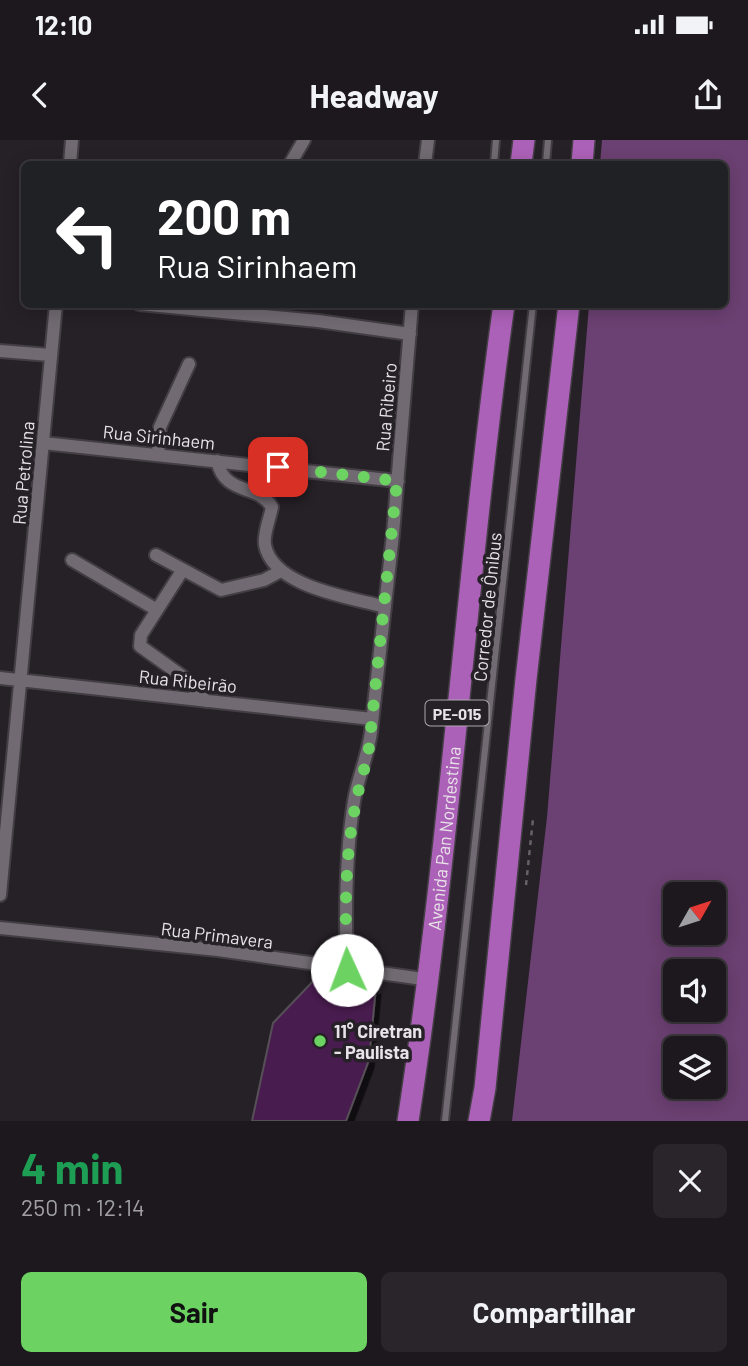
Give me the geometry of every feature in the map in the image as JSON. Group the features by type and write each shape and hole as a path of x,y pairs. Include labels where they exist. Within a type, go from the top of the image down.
{"highway":[{"path":"521,161 524,140"},
{"path":"582,161 584,140"},
{"name":"Avenida Pan Nordestina","path":"408,1121 430,980 486,438 503,308"},
{"path":"479,1121 485,1088 526,679 569,308"}],"street":[{"path":"70,161 72,140"},
{"path":"292,161 304,140"},
{"path":"425,161 428,140"},
{"name":"Rua Petrolina","path":"0,895 56,308"},
{"path":"181,308 318,321 410,334"},
{"name":"Rua Ribeiro","path":"347,970 348,849 354,798 368,757 385,607 412,308"},
{"path":"0,351 50,355"},
{"path":"159,455 160,427 190,364"},
{"name":"Rua Sirinhaem","path":"43,443 397,481"},
{"path":"217,461 220,474 236,487 266,498 272,507 264,542 279,572 303,583 385,607"},
{"path":"156,555 221,590 253,583 279,572"},
{"path":"72,559 157,610"},
{"path":"181,570 141,635 140,646 182,676 206,701"},
{"name":"Rua Ribeirão","path":"0,678 372,719"},
{"name":"Rua Primavera","path":"0,928 218,950 430,980"}],"lane":[{"path":"494,161 496,140"},
{"path":"546,161 548,140"},
{"name":"Corredor de Ônibus","path":"445,1121 533,308"}],"shaded area":[{"path":"602,140 748,140 748,1121 512,1121 547,817 589,308 728,308 728,161 600,161"}],"building":[{"name":"11° Ciretran - Paulista","path":"316,978 376,987 369,1060 346,1121 252,1121 273,1023"}],"place":[{"name":"11° Ciretran - Paulista","path":"320,1041"}],"route":[{"path":"278,467 397,481 368,757 354,798 348,849 345,923 347,970"}]}
